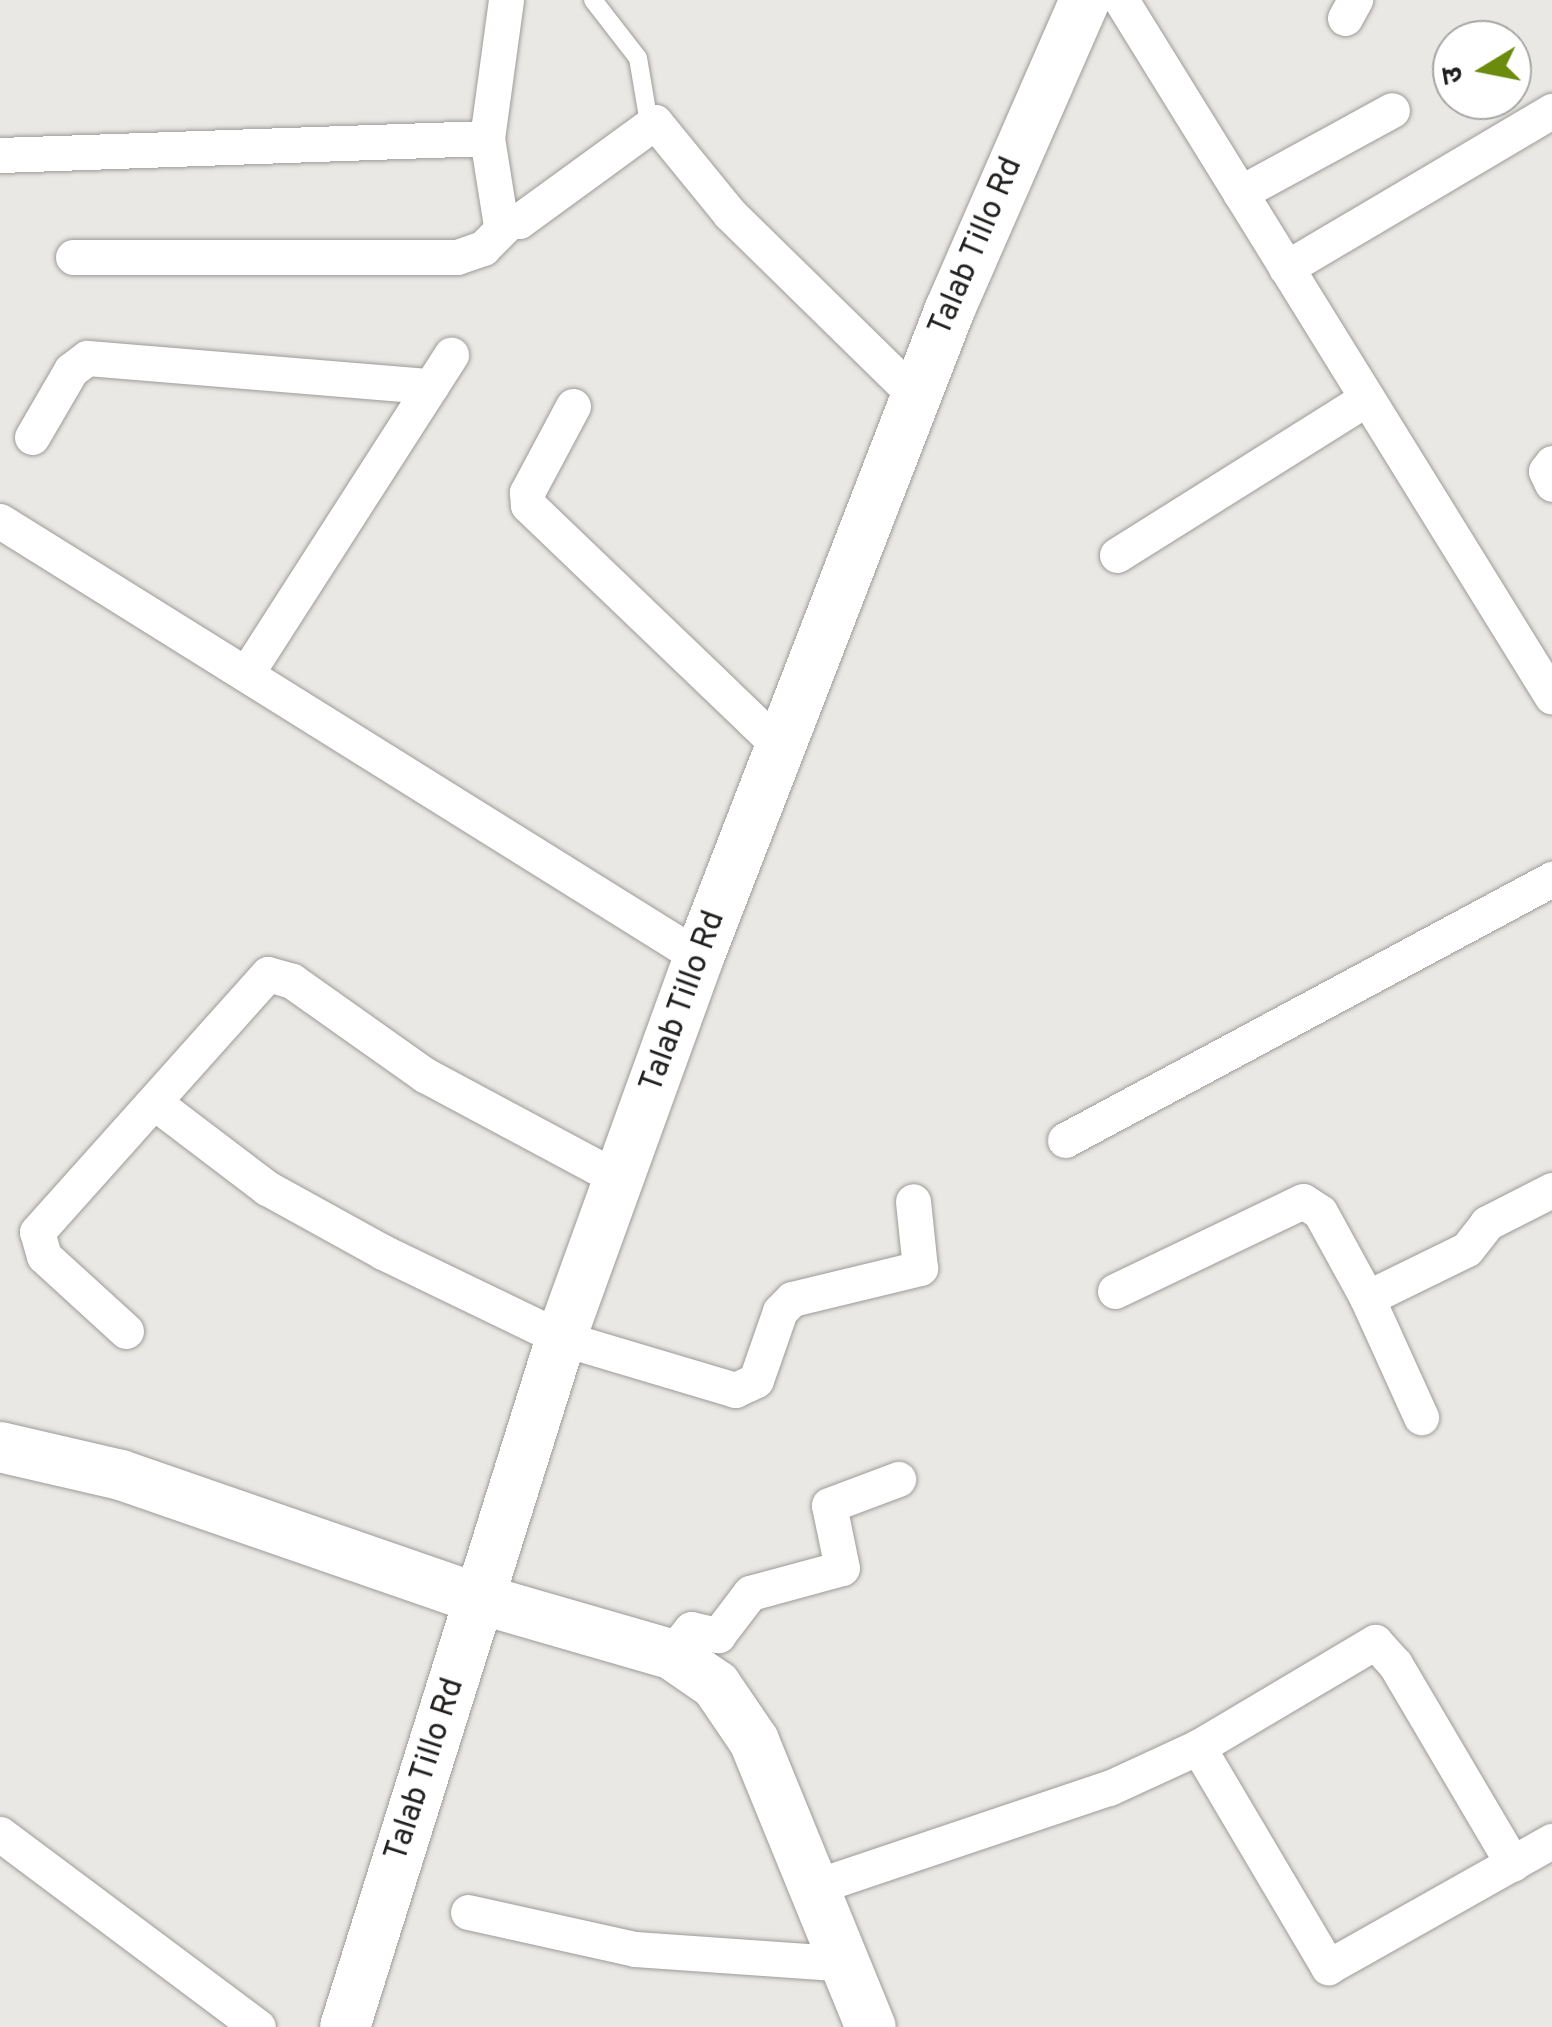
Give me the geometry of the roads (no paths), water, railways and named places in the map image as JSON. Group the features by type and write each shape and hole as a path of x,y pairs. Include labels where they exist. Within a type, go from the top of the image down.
{"main road":[{"name":"Talab Tillo Rd","path":"345,2027 561,1338 700,957 916,396 1085,0"},
{"path":"0,1447 121,1476 480,1599 676,1646 731,1701 837,1879 849,1964 871,2027"}],"street":[{"path":"506,0 487,138 498,215 508,224"},
{"path":"1121,0 1552,696"},
{"path":"1240,193 1392,110"},
{"path":"1286,268 1552,111"},
{"path":"72,257 456,257 483,248 508,224 649,124 663,127 730,214 916,396"},
{"path":"0,155 487,138"},
{"path":"248,671 451,355"},
{"path":"32,438 71,370 87,358 430,386"},
{"path":"1117,556 1367,398"},
{"path":"573,406 527,492 528,505 780,747"},
{"path":"1552,463 1546,472 1552,484"},
{"path":"0,521 248,671 700,957"},
{"path":"1064,1140 1552,879"},
{"path":"126,1331 34,1240 259,979 278,974 425,1076 621,1180"},
{"path":"155,1103 267,1188 561,1338 744,1390 756,1380 780,1311 792,1299 920,1268 913,1202"},
{"path":"1367,1298 1467,1250 1487,1223 1552,1190"},
{"path":"1115,1291 1304,1201 1320,1212 1367,1298 1421,1416"},
{"path":"676,1646 691,1628 718,1635 750,1593 842,1568 830,1505 898,1479"},
{"path":"837,1879 1085,1798 1198,1747 1380,1643 1513,1864"},
{"path":"1198,1747 1328,1968 1552,1841"},
{"path":"0,1834 258,2027"},
{"path":"468,1912 635,1949 849,1964"}],"lane":[{"path":"594,0 638,58 649,124"}]}
